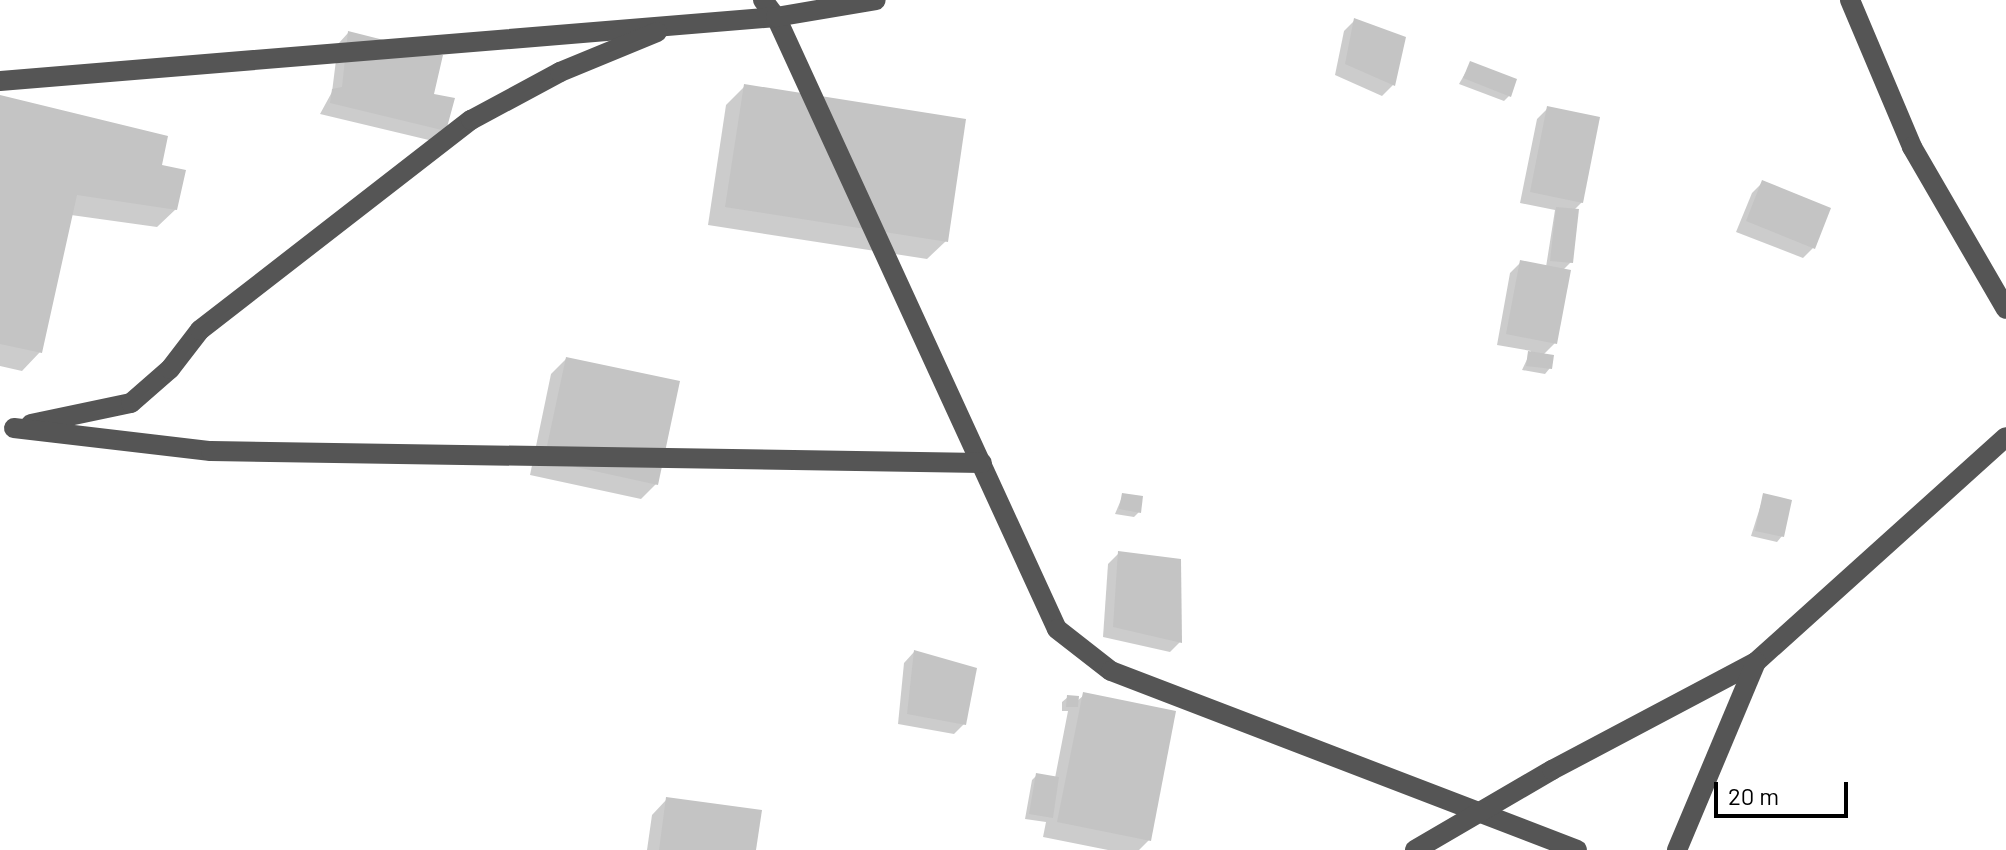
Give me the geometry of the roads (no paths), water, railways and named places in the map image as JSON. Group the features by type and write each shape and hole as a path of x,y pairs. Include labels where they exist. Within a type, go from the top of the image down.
{"street":[{"path":"763,0 776,17 1057,629 1111,671 1577,850"},
{"path":"0,81 776,17 876,0"},
{"path":"1850,0 1912,147 2006,309"},
{"path":"7,429 131,403 170,369 200,330 471,120 560,72 677,24"},
{"path":"7,429 211,451 982,463"},
{"path":"1415,850 1756,662 2006,437"},
{"path":"1677,850 1756,662"}]}
